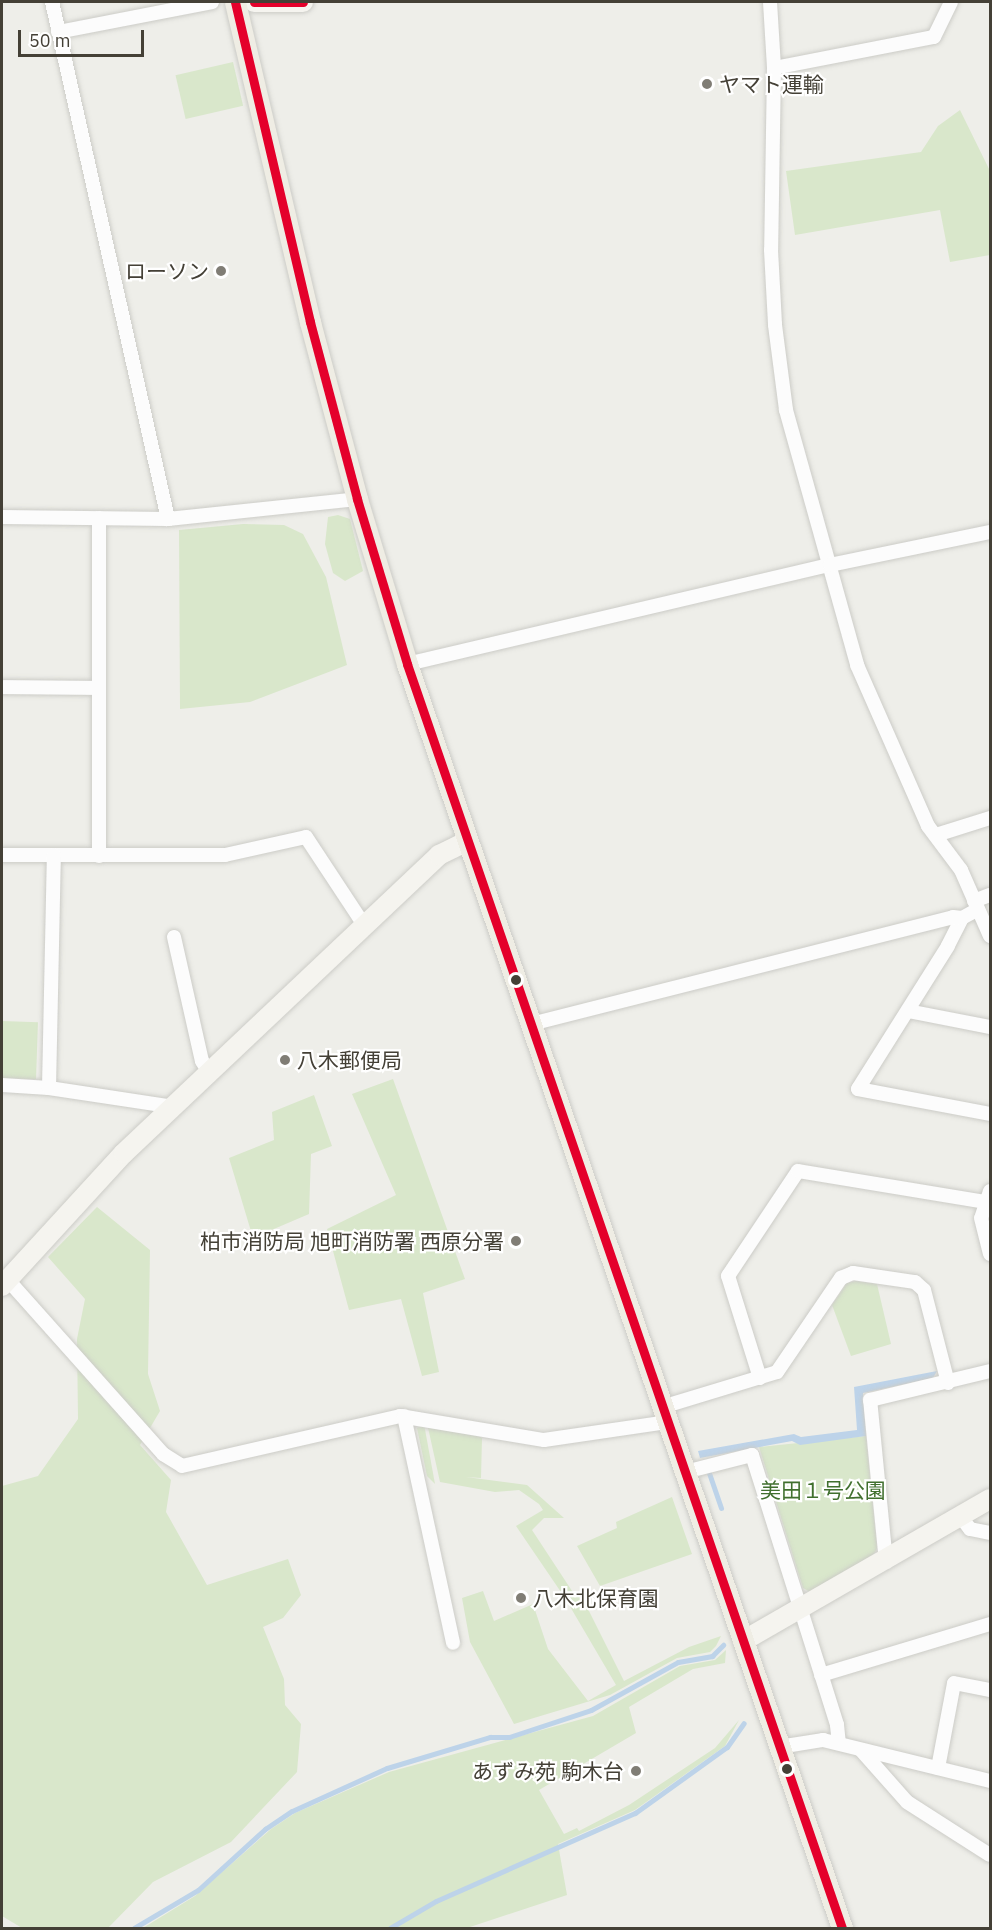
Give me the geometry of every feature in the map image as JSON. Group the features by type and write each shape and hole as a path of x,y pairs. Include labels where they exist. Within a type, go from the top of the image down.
{"main road":[{"path":"235,2 294,257 357,499 406,664 842,1929"}],"street":[{"path":"51,2 168,519"},
{"path":"58,32 212,2"},
{"path":"254,2 303,2"},
{"path":"770,2 774,68 771,250 775,325 786,410 857,665 928,826 961,870 990,936"},
{"path":"774,68 934,37 951,2"},
{"path":"2,517 168,519 357,499"},
{"path":"99,518 97,688 99,856"},
{"path":"406,664 830,565 990,532"},
{"path":"2,687 97,688"},
{"path":"936,835 990,818"},
{"path":"2,855 225,855 306,837 364,925"},
{"path":"466,842 439,855 364,925 64,1214 5,1283 164,1454 182,1466 370,1421 404,1416 544,1440 665,1415 777,1372 841,1278 853,1273 915,1282 924,1290 948,1383"},
{"path":"49,1088 54,855"},
{"path":"990,895 962,918 908,1011 858,1089 990,1114"},
{"path":"531,1024 953,917 962,918"},
{"path":"174,937 202,1061 210,1074"},
{"path":"908,1011 990,1027"},
{"path":"2,1085 49,1088 174,1107"},
{"path":"760,1378 728,1276 798,1171 988,1197 981,1218 990,1254"},
{"path":"886,1562 870,1400 990,1371"},
{"path":"404,1416 453,1643"},
{"path":"685,1472 752,1455 802,1610 839,1743"},
{"path":"743,1641 886,1562 990,1499"},
{"path":"961,1517 970,1529 990,1533"},
{"path":"821,1675 990,1624"},
{"path":"938,1768 954,1683 990,1690"},
{"path":"779,1747 794,1742 839,1743 938,1768 948,1774 990,1781"},
{"path":"861,1750 907,1802 990,1855"}],"green space":[{"path":"233,62 243,106 186,119 176,75"},
{"path":"960,110 990,171 990,255 950,262 940,210 795,235 786,171 921,152 938,126"},
{"path":"338,515 350,519 363,571 345,581 333,573 325,544 328,517"},
{"path":"243,524 284,525 303,534 326,577 347,665 250,702 180,709 179,530"},
{"path":"2,1021 38,1022 36,1079 2,1078"},
{"path":"393,1079 465,1279 423,1293 439,1372 422,1376 401,1299 349,1310 327,1229 396,1195 352,1094"},
{"path":"314,1095 332,1146 311,1154 309,1214 253,1238 229,1158 274,1140 272,1112"},
{"path":"97,1207 150,1250 148,1374 160,1411 140,1445 171,1480 166,1512 207,1585 288,1559 301,1595 283,1618 263,1627 284,1679 285,1705 301,1724 297,1772 231,1842 153,1882 108,1928 22,1928 2,1916 2,1486 38,1476 78,1419 77,1339 85,1299 48,1257"},
{"path":"856,1281 877,1284 891,1344 851,1356 832,1305 847,1283"},
{"path":"427,1423 475,1432 482,1438 481,1478 466,1477 527,1485 564,1518 544,1518 532,1530 574,1594 580,1593 624,1681 689,1647 721,1636 716,1646 710,1652 677,1658 610,1695 514,1724 470,1642 462,1598 483,1591 494,1621 533,1604 548,1649 588,1701 616,1685 565,1598 516,1526 543,1510 539,1504 519,1490 495,1492 440,1482"},
{"path":"424,1424 435,1484 427,1476 417,1428"},
{"name":"美田１号公園","path":"866,1436 877,1548 872,1558 812,1593 803,1588 759,1447"},
{"path":"672,1497 692,1554 600,1586 577,1546 617,1528 616,1522"},
{"path":"726,1650 725,1663 693,1669 629,1707 636,1733 539,1790 564,1834 577,1828 579,1831 629,1805 715,1748 739,1720 725,1746 635,1810 558,1844 567,1895 467,1928 143,1928 195,1896 271,1829 295,1813 389,1772 593,1716 680,1666 715,1660"}],"water":[{"path":"937,1371 933,1378 863,1393 866,1436 800,1445 792,1441 700,1458 698,1451 794,1434 801,1437 857,1430 854,1387"}],"waterway":[{"path":"709,1473 721,1508"},
{"path":"134,1928 198,1890 265,1829 292,1811 387,1768 490,1737 509,1737 591,1710 678,1662 712,1656 723,1645"},
{"path":"390,1928 436,1901 635,1813 727,1747 744,1723"}],"transit line":[{"path":"235,2 310,322 357,499 407,664 842,1928"},
{"path":"254,2 303,2"}],"place":[{"name":"ヤマト運輸","path":"707,84"},
{"name":"ローソン","path":"221,271"},
{"name":"八木郵便局","path":"285,1060"},
{"name":"柏市消防局 旭町消防署 西原分署","path":"516,1241"},
{"name":"八木北保育園","path":"521,1598"},
{"name":"あずみ苑 駒木台","path":"636,1771"}]}
